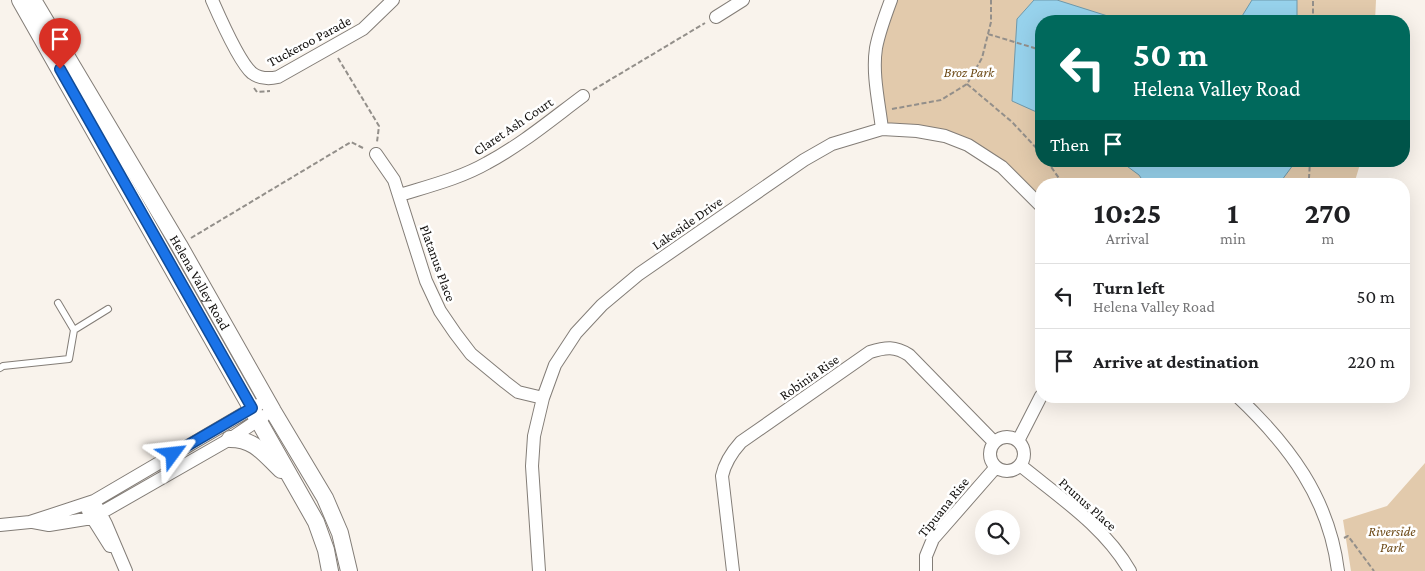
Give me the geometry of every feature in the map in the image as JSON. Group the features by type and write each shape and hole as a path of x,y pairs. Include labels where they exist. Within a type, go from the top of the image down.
{"street":[{"name":"Helena Valley Road","path":"20,0 316,522 326,550 330,571"},
{"name":"Helena Valley Road","path":"33,0 179,245 325,498 340,534 349,570"},
{"name":"Tuckeroo Parade","path":"212,0 220,18 251,72 260,78 269,79 278,77 363,29 393,0"},
{"path":"716,17 743,0"},
{"path":"882,129 875,77 876,50 891,0"},
{"name":"Claret Ash Court","path":"400,195 472,171 488,163 583,96"},
{"name":"Lakeside Drive","path":"540,570 532,466 534,436 543,398 555,365 576,333 602,305 640,274 804,160 832,144 882,129 917,131 945,136 968,145 1002,167 1035,200"},
{"name":"Platanus Place","path":"376,154 394,180 426,281 440,311 454,333 471,354 518,392 543,398"},
{"name":"Robinia Rise","path":"733,571 722,476 724,466 729,458 741,442 870,352 891,347 909,354 994,442"},
{"path":"1018,441 1037,403"},
{"path":"1245,403 1288,449 1308,480 1322,511 1332,542 1338,571"},
{"path":"30,522 89,503 270,405"},
{"path":"0,524 30,522 49,525 96,516 230,439 255,414"},
{"path":"1006,437 1018,441 1024,452 1024,459 1020,465 1008,471 996,467 990,455 994,442 999,438 1006,437"},
{"path":"230,439 248,441 294,482"},
{"name":"Prunus Place","path":"1020,465 1093,524 1105,536 1130,571"},
{"name":"Tipuana Rise","path":"926,571 926,556 933,539 996,467"},
{"path":"89,503 96,516 106,524 125,568"}],"lane":[{"path":"0,368 69,359 74,330 58,302"},
{"path":"74,330 108,309"}],"path":[{"path":"880,111 941,100 967,84 982,58 991,22 991,0"},
{"path":"1313,15 1314,0"},
{"path":"583,96 716,17"},
{"path":"988,34 1035,48"},
{"path":"179,245 351,142 376,154 379,126 332,47"},
{"path":"252,83 257,92 268,92 277,87"},
{"path":"967,84 1012,122 1035,147"},
{"path":"1051,167 1059,178"},
{"path":"1332,542 1348,536 1370,570 1374,571"}],"green space":[{"name":"Broz Park","path":"891,0 1376,0 1375,15 1035,15 1035,167 1359,167 1356,178 1035,178 1035,199 969,145 882,129 875,77"},
{"name":"Riverside Park","path":"1425,463 1425,571 1351,571 1343,520 1387,506"}],"water":[{"path":"1034,0 1057,0 1104,15 1035,15 1035,111 1012,101 1017,19"},
{"path":"1252,0 1297,0 1297,15 1243,15"},
{"path":"1128,167 1292,167 1283,178 1141,178"}],"route":[{"path":"60,69 252,408 173,454"}]}
